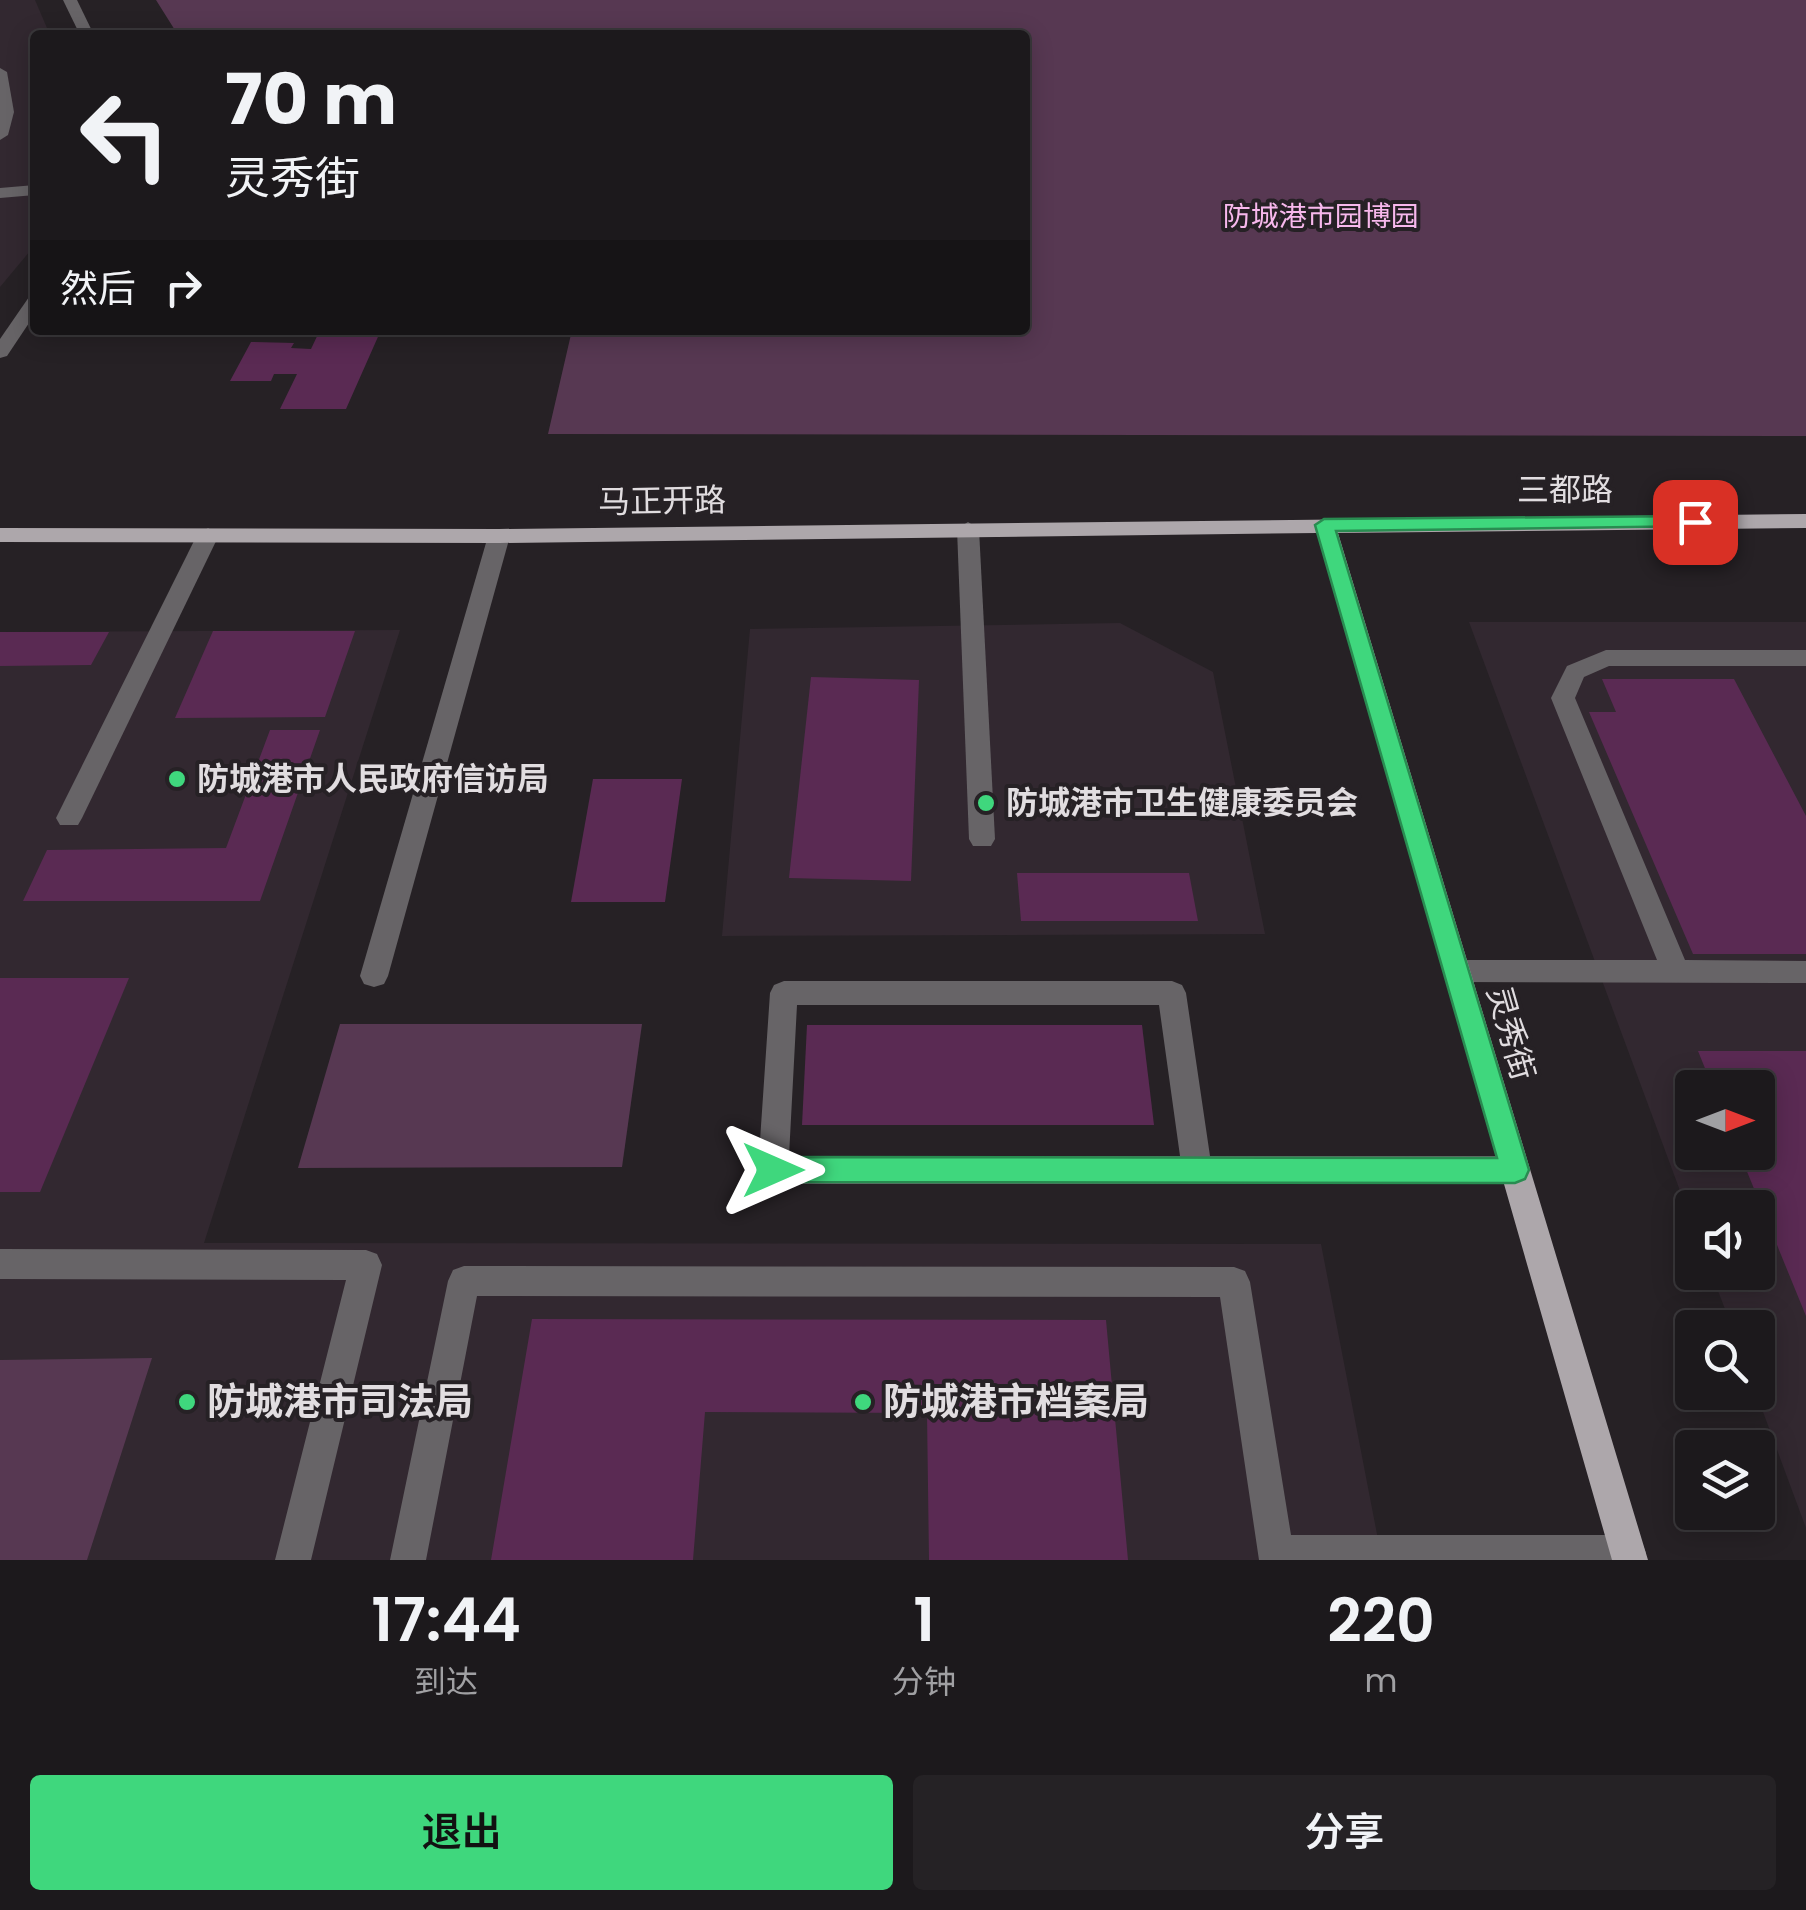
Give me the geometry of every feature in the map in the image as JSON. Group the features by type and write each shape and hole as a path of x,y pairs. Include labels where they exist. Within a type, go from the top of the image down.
{"main road":[{"name":"三都路","path":"1324,525 1806,521"},
{"name":"马正开路","path":"0,535 499,536 1324,525"},
{"name":"灵秀街","path":"1324,525 1630,1557"}],"street":[{"path":"70,0 85,30"},
{"path":"0,72 0,135"},
{"path":"0,193 30,190"},
{"path":"0,352 30,308"},
{"path":"968,529 982,839"},
{"path":"69,818 208,535"},
{"path":"374,976 499,536"},
{"path":"1676,972 1564,698 1575,672 1606,658 1806,658"},
{"path":"1456,971 1806,972"},
{"path":"1198,1170 1172,994 784,993 773,1170 1198,1170 1515,1170"},
{"path":"0,1264 366,1265 293,1560"},
{"path":"408,1560 464,1281 1234,1282 1276,1557 1630,1557"}],"shaded area":[{"path":"0,0 35,0 48,30 30,30 30,251 0,287"},
{"path":"1469,622 1806,622 1806,1528 1775,1444 1775,1430 1770,1430 1762,1410 1775,1410 1775,1310 1725,1310 1718,1290 1775,1290 1775,1190 1680,1190"},
{"name":"防城港市卫生健康委员会","path":"1120,623 1213,672 1265,934 722,936 750,629"},
{"path":"400,630 204,1243 1321,1244 1382,1560 0,1560 0,632"}],"green space":[{"name":"防城港市园博园","path":"156,0 1806,0 1806,436 548,434 571,335 1030,335 1030,30 175,30"},
{"path":"340,1024 642,1024 622,1167 298,1168"},
{"path":"152,1358 87,1560 0,1560 0,1360"}],"building":[{"path":"318,335 379,335 346,409 280,409 297,374 274,374 271,381 230,381 251,342 294,343 291,348 311,349"},
{"path":"213,631 355,631 325,717 175,718"},
{"path":"0,632 109,632 91,665 0,666"},
{"path":"811,677 919,680 911,881 789,878"},
{"path":"1602,679 1734,679 1806,816 1806,954 1693,954 1589,712 1616,712"},
{"path":"270,730 320,730 260,901 23,901 47,850 226,848"},
{"path":"593,779 682,779 665,902 571,902"},
{"path":"1017,873 1189,873 1198,921 1021,921"},
{"path":"0,978 129,978 40,1192 0,1192"},
{"path":"807,1025 1142,1025 1154,1125 802,1125"},
{"path":"1698,1051 1806,1051 1806,1316 1775,1240 1775,1190 1755,1190 1746,1170 1775,1170 1775,1070 1706,1070"},
{"path":"532,1319 1106,1320 1128,1560 929,1560 927,1413 705,1412 693,1560 491,1560"}],"place":[{"name":"防城港市人民政府信访局","path":"177,779"},
{"name":"防城港市卫生健康委员会","path":"986,803"},
{"name":"防城港市司法局","path":"187,1402"},
{"name":"防城港市档案局","path":"863,1402"}],"route":[{"path":"773,1170 1515,1170 1324,525 1695,522"}]}
